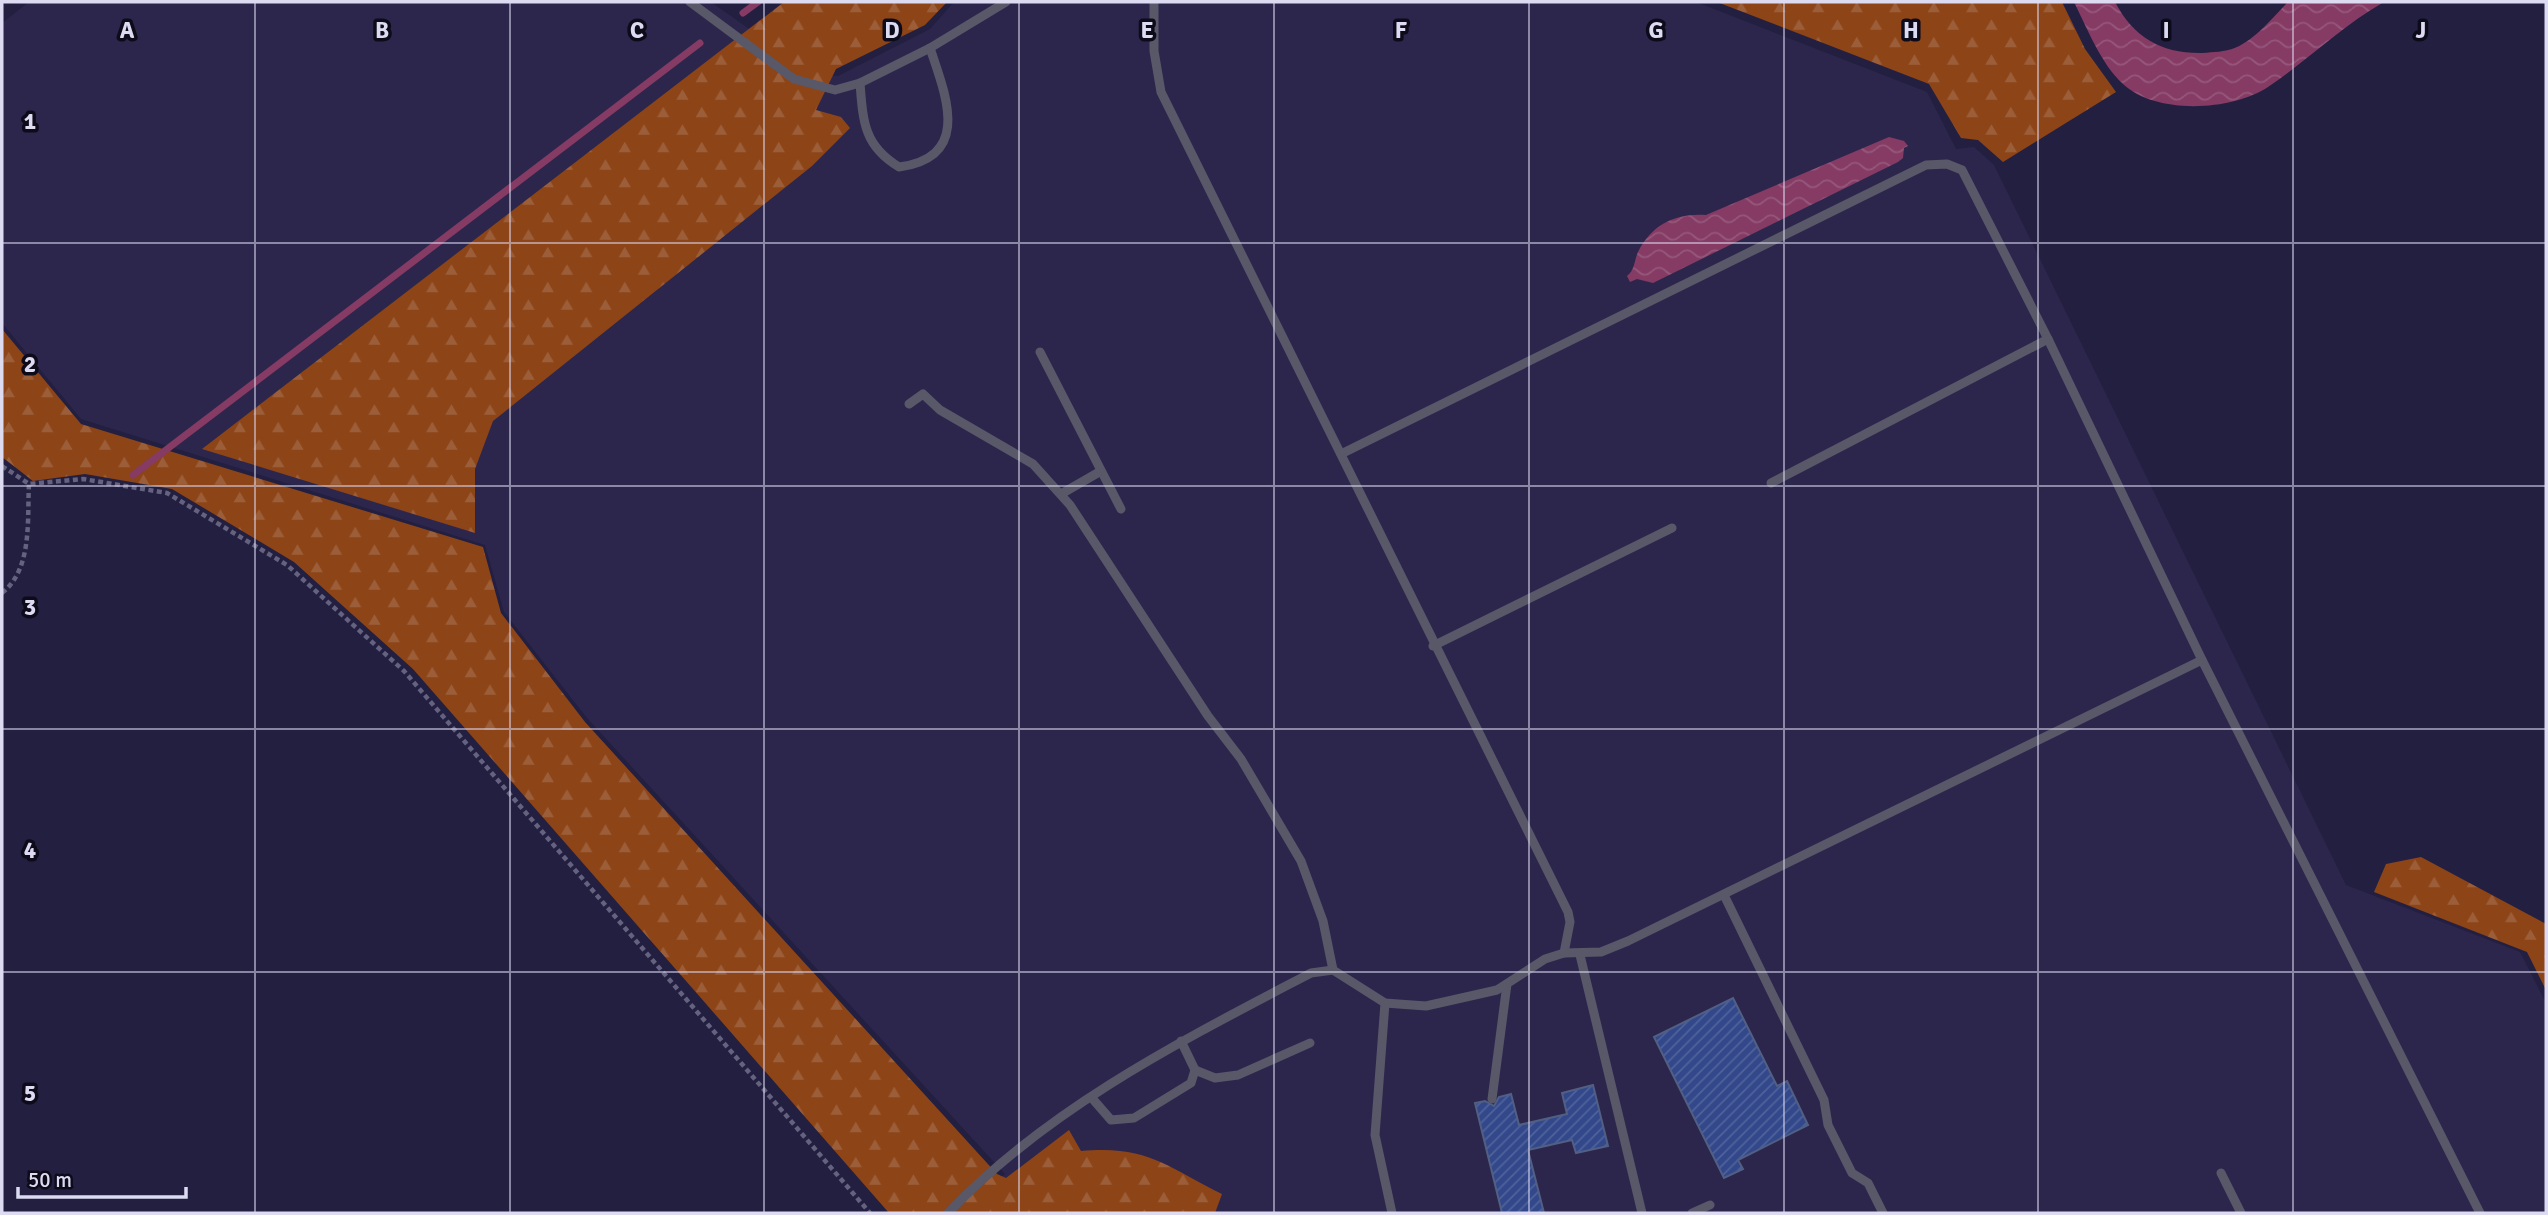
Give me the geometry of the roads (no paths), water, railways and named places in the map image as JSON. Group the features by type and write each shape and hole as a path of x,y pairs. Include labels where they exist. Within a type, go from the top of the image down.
{"lane":[{"path":"690,2 794,79 835,90 860,83 930,48 1006,2"},
{"path":"1154,2 1154,51 1161,92 1433,646 1568,912 1570,922 1564,953"},
{"path":"860,83 866,129 870,141 881,156 899,167 929,160 947,137 948,115 930,48"},
{"path":"1341,454 1933,164 1955,166 1965,173 2202,660 2480,1213"},
{"path":"1772,483 2048,339"},
{"path":"1040,352 1121,509"},
{"path":"909,404 923,394 940,410 1026,459 1061,494 1183,674 1208,716 1241,759 1301,861 1323,922 1333,970"},
{"path":"1061,494 1101,471"},
{"path":"1433,646 1672,528"},
{"path":"948,1213 988,1175 1091,1097 1181,1041 1311,973 1333,970 1385,1003 1426,1006 1455,1002 1507,984 1545,959 1564,953 1580,955 1601,952 1724,895 2202,660"},
{"path":"1724,895 1824,1100 1828,1125 1852,1173 1868,1183 1883,1213"},
{"path":"1580,955 1642,1213"},
{"path":"1492,1099 1507,984"},
{"path":"1385,1003 1375,1135 1392,1213"},
{"path":"1181,1041 1195,1070 1215,1078 1238,1075 1310,1043"},
{"path":"1091,1097 1111,1120 1134,1118 1191,1083 1195,1070"},
{"path":"2221,1173 2241,1213"},
{"path":"1692,1213 1710,1205"}],"water":[{"path":"2074,2 2115,2 2131,25 2151,41 2175,51 2203,53 2227,50 2243,44 2288,2 2384,2 2354,21 2268,87 2235,101 2194,106 2155,101 2137,94 2123,84 2101,56"},
{"path":"1889,137 1904,141 1908,146 1904,148 1903,158 1898,162 1653,283 1637,279 1630,282 1627,276 1644,242 1666,222 1685,216 1706,215"}],"waterway":[{"path":"743,13 758,2"},
{"path":"133,475 700,43"}]}
